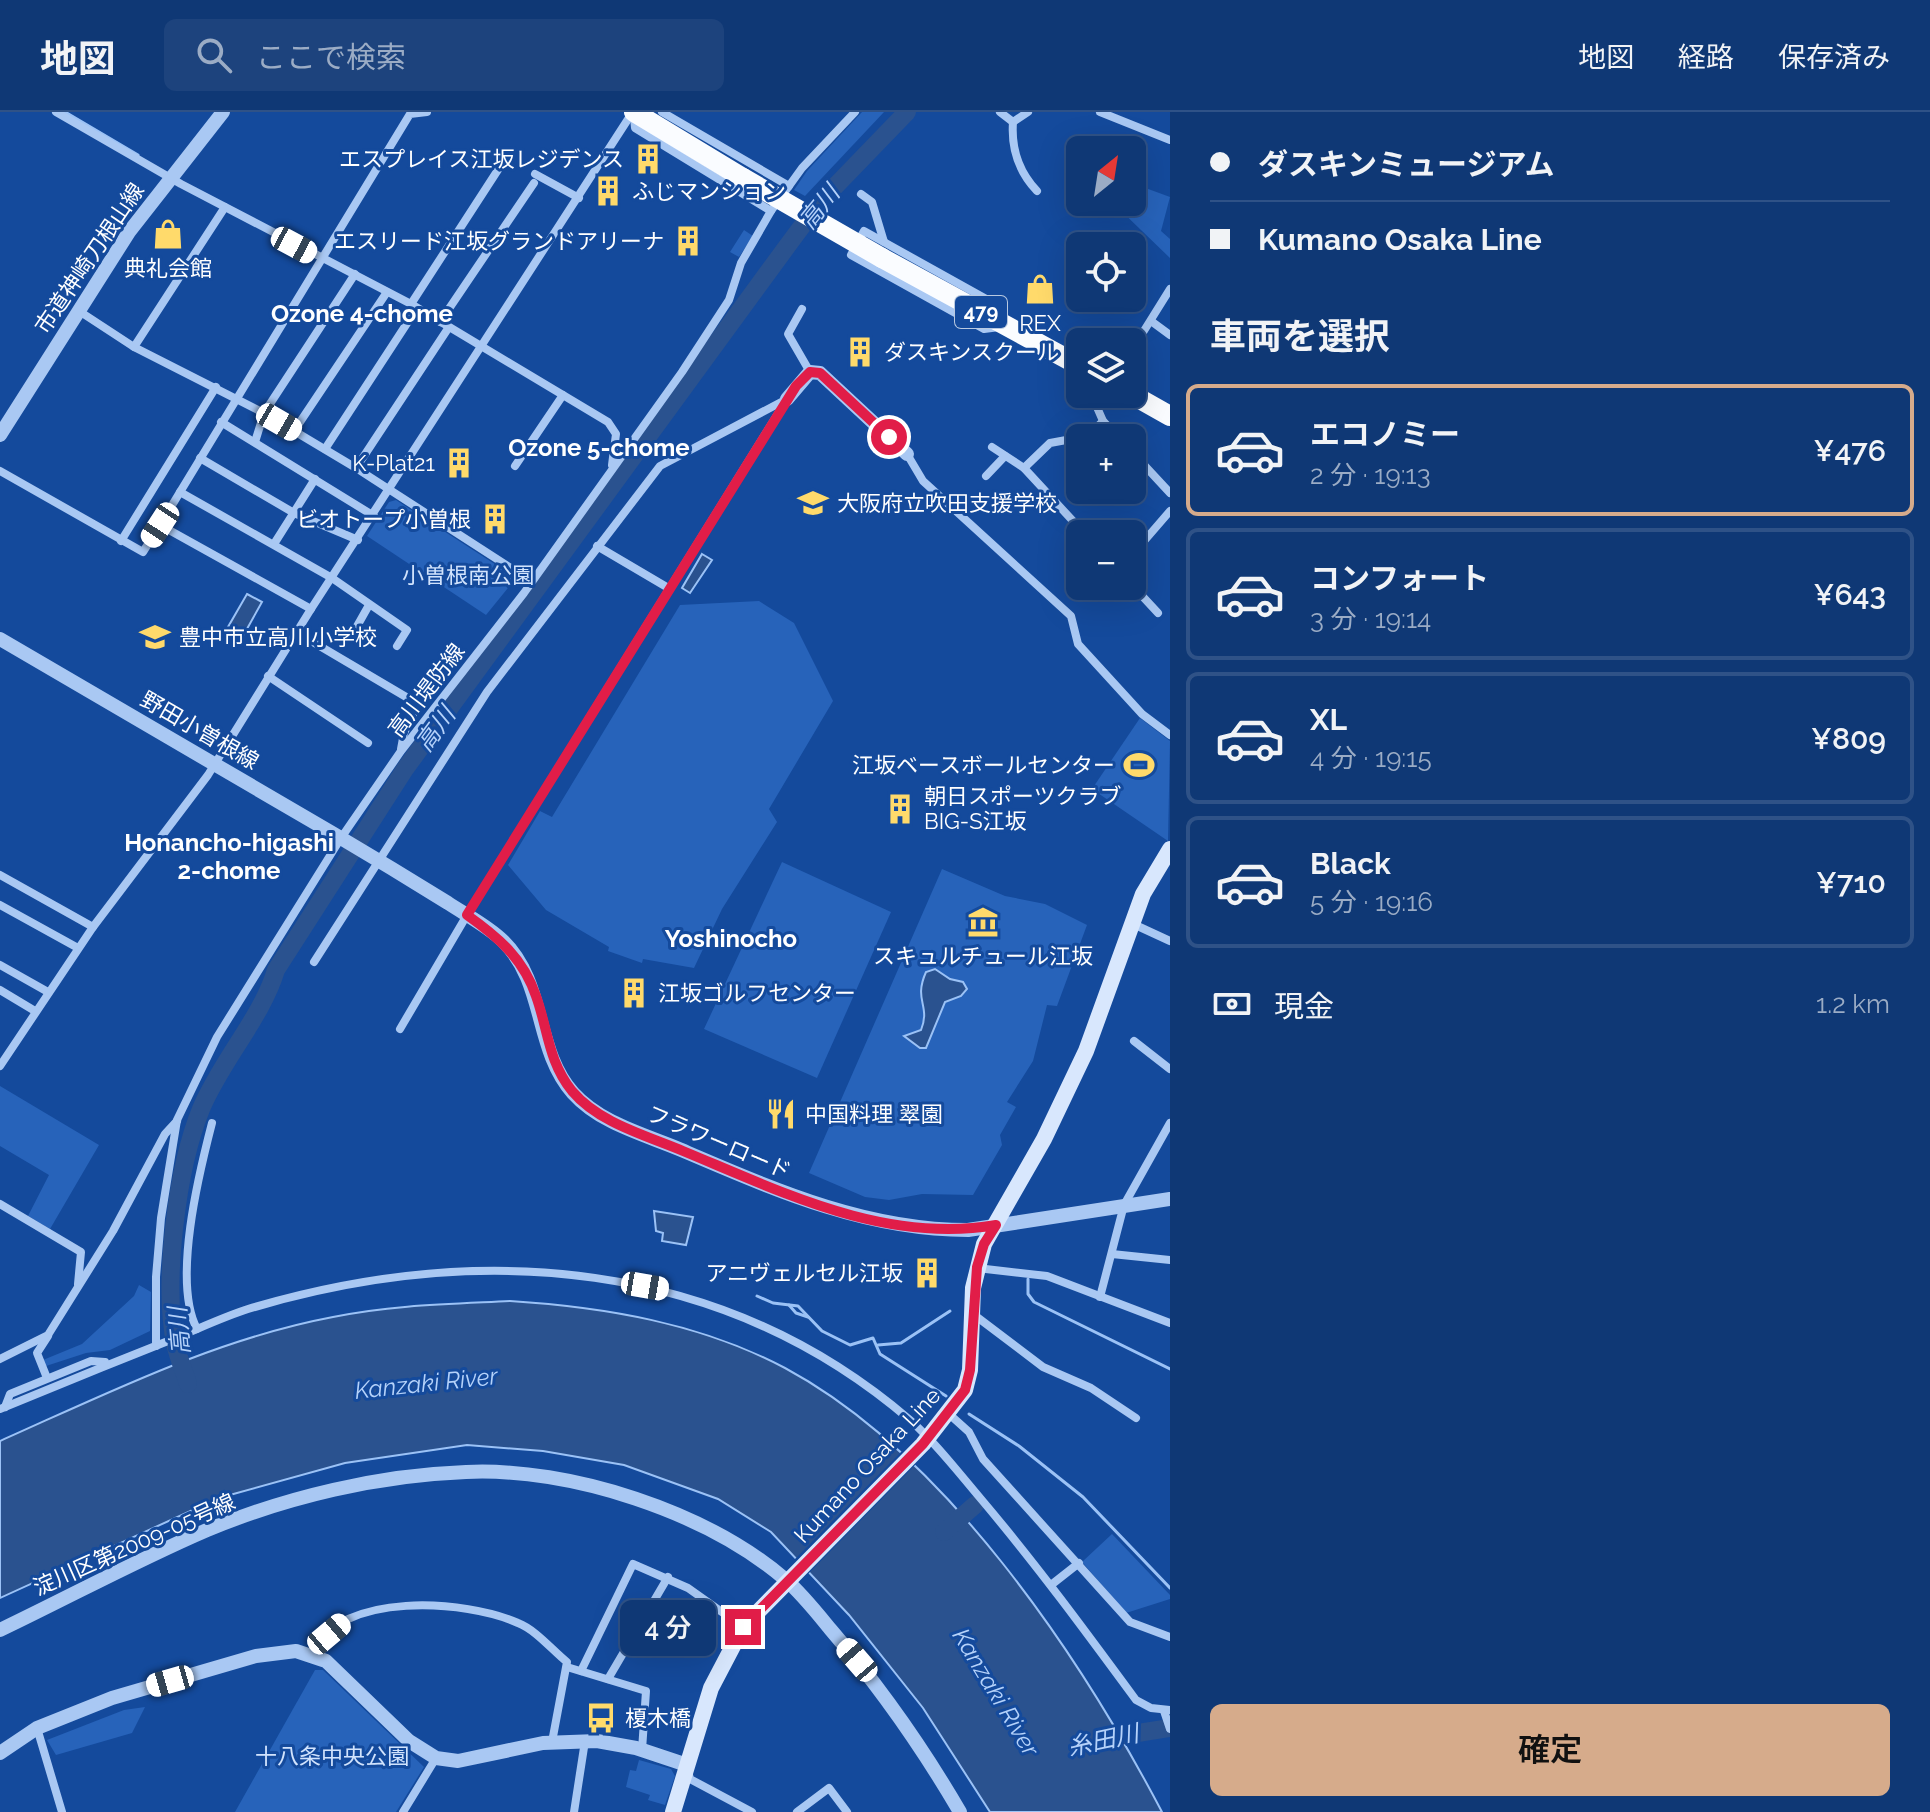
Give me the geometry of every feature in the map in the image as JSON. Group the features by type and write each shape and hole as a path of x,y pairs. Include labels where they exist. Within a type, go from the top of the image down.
{"highway":[{"name":"479","path":"633,112 743,178 884,250 1066,358"},
{"path":"1146,402 1170,416"}],"main road":[{"name":"Kumano Osaka Line","path":"673,1812 711,1688 743,1627 925,1440 949,1414 965,1390 970,1370 977,1267 984,1244 1044,1139 1086,1051 1143,894 1170,849"}],"street":[{"path":"56,112 170,178 414,306 608,422 616,434 611,471"},
{"name":"市道神崎刀根山線","path":"0,435 129,232 223,112"},
{"path":"0,471 143,552 408,113 427,112"},
{"path":"0,1066 78,948 213,764 633,112"},
{"path":"633,112 635,128 771,211"},
{"path":"662,112 789,186"},
{"name":"高川堤防線","path":"158,1345 161,1218 177,1120 217,1037 341,838 401,751 524,593 729,300 741,263 771,211 789,186 855,112"},
{"path":"1000,112 1013,122"},
{"path":"1013,122 1028,112"},
{"path":"1100,112 1113,114 1170,140"},
{"path":"1013,122 1012,138 1023,176 1037,191"},
{"path":"325,449 505,159"},
{"path":"440,322 535,179 579,198"},
{"path":"861,194 872,202 884,250"},
{"path":"134,347 225,207"},
{"path":"884,250 864,231 851,255 984,329 1007,326"},
{"path":"255,442 264,413 355,274"},
{"path":"294,431 387,292"},
{"path":"1146,329 1169,292"},
{"path":"802,309 788,334 810,372"},
{"path":"79,311 134,347 216,387 325,449 517,572"},
{"path":"1151,321 1170,335"},
{"path":"356,468 449,327"},
{"path":"400,1029 467,915 787,399 810,372"},
{"path":"810,372 820,373 907,454 923,481 1071,616 1078,644 1142,714 1170,735"},
{"path":"121,541 216,387"},
{"path":"515,466 563,395"},
{"path":"314,962 378,859 433,781 487,692 660,466 787,399"},
{"path":"1097,408 1106,424"},
{"path":"1024,468 1050,443 1088,436 1103,421"},
{"path":"221,422 374,516"},
{"path":"992,447 1024,468 1072,520"},
{"path":"986,476 1005,456"},
{"path":"200,458 294,513 358,540"},
{"path":"1146,467 1170,493"},
{"path":"274,544 315,479"},
{"path":"180,492 332,578 407,630 397,646"},
{"path":"1146,539 1170,511"},
{"path":"160,525 311,609"},
{"path":"597,546 670,589"},
{"path":"1146,600 1158,613"},
{"path":"356,628 369,605"},
{"path":"296,632 418,704 404,733 401,751"},
{"name":"野田小曽根線","path":"0,639 378,859"},
{"path":"268,676 368,743"},
{"name":"フラワーロード","path":"378,859 503,941 525,970 537,997 547,1044 557,1069 574,1093 604,1118 792,1197 848,1215 936,1230 996,1225 1170,1199"},
{"path":"0,875 93,927"},
{"path":"0,905 78,948"},
{"path":"1131,923 1170,941"},
{"path":"0,965 48,992"},
{"path":"0,990 35,1011"},
{"path":"1134,1041 1170,1069"},
{"path":"45,1374 38,1357 48,1335 76,1293 165,1134 177,1120"},
{"path":"195,1330 188,1275 191,1220 212,1123"},
{"path":"1100,1297 1124,1205 1170,1123"},
{"path":"0,1204 81,1252 76,1293"},
{"path":"1112,1254 1170,1260"},
{"path":"977,1267 1047,1276 1170,1323"},
{"path":"3,1408 109,1362 244,1310 294,1297 436,1272 522,1271 600,1278 668,1290 771,1327 861,1381 925,1440 1051,1585 1136,1700 1166,1713 1170,1729"},
{"path":"972,1314 1043,1367 1091,1388 1136,1418"},
{"path":"10,1357 48,1335"},
{"path":"0,1359 38,1357"},
{"path":"3,1408 10,1394 45,1374 91,1361 109,1362"},
{"path":"949,1414 969,1432 983,1459 1130,1622 1170,1637"},
{"name":"淀川区第2009-05号線","path":"0,1630 208,1530 267,1510 386,1480 467,1471 544,1477 623,1495 693,1521 789,1578 873,1679 960,1812"},
{"path":"1051,1585 1079,1563"},
{"path":"581,1671 633,1564 668,1577 743,1627"},
{"path":"608,1679 668,1577"},
{"path":"312,1654 316,1645 342,1624 381,1608 416,1604 517,1622 567,1662 552,1742"},
{"path":"0,1753 37,1728 112,1698 278,1651 312,1654 342,1674 409,1741 436,1758 458,1761 552,1742 585,1741 642,1750 687,1765 690,1779 752,1812"},
{"path":"567,1667 646,1691 642,1750"},
{"path":"37,1728 62,1812"},
{"path":"574,1812 585,1741"},
{"path":"403,1812 436,1758"},
{"path":"797,1812 829,1788 847,1812"}],"green space":[{"path":"862,112 884,112 805,196 794,190 807,171"},
{"path":"1146,188 1170,197 1161,231 1170,239 1170,258 1126,216 1146,216"},
{"path":"744,230 753,236 739,257 730,252"},
{"name":"小曽根南公園","path":"396,500 516,578 486,615 367,536 389,502"},
{"path":"759,601 794,623 833,701 769,809 777,822 722,909 694,968 643,959 642,963 608,951 609,947 546,910 508,865 540,811 552,817 680,605"},
{"name":"江坂ベースボールセンター","path":"1140,718 1170,741 1168,841 1092,789"},
{"path":"782,862 891,912 817,1078 704,1029"},
{"path":"942,869 1005,896 1045,904 1087,925 1057,1006 1047,1005 1033,1061 1007,1102 1016,1107 1000,1135 1002,1145 973,1195 922,1194 889,1200 865,1197 809,1173"},
{"path":"0,1086 99,1145 50,1229 28,1216 49,1175 0,1146"},
{"path":"139,1285 151,1292 150,1331 110,1350 86,1353 46,1366 43,1360 82,1344 134,1296"},
{"path":"1112,1534 1170,1595 1170,1599 1126,1613 1082,1562"},
{"name":"十八条中央公園","path":"315,1670 323,1670 424,1767 396,1812 235,1812"},
{"path":"145,1707 132,1733 56,1755 47,1740 124,1710"},
{"path":"639,1760 671,1769 675,1776 665,1805 648,1800 650,1795 626,1787 630,1770 636,1771"}],"water":[{"path":"702,554 712,560 690,593 682,588"},
{"path":"247,594 262,602 243,636 228,627"},
{"path":"935,969 950,979 963,982 967,989 961,996 945,1002 926,1048 920,1048 904,1036 921,1030 924,1022 922,982 926,972"},
{"path":"654,1211 693,1217 686,1245 662,1241 663,1233 656,1231"},
{"name":"Kanzaki River","path":"510,1301 616,1313 719,1339 785,1368 844,1405 900,1451 953,1505 1002,1563 1091,1688 1162,1812 990,1812 923,1708 849,1615 771,1532 718,1499 624,1465 543,1451 467,1445 345,1463 219,1498 0,1598 0,1441 163,1369 290,1327 377,1310"}],"pier":[{"path":"904,1449 917,1463 808,1574 794,1560"}],"waterway":[{"path":"65,112 138,155"},
{"name":"高川","path":"188,1384 175,1343 171,1288 174,1224 185,1162 192,1133 209,1091 261,1005 276,970 405,769 788,245 820,202 907,112"},
{"path":"1028,1279 1028,1294 1034,1302 1170,1369"},
{"path":"757,1296 773,1303 798,1306 822,1331 850,1345 873,1338 880,1354 946,1396"},
{"path":"789,1305 796,1313 808,1317"},
{"path":"878,1345 901,1343 950,1311"},
{"path":"969,1414 1019,1446 1083,1497 1170,1588"},
{"path":"944,1532 975,1505"},
{"name":"糸田川","path":"1094,1740 1170,1728"}],"place":[{"name":"エスプレイス江坂レジデンス","path":"648,159"},
{"name":"ふじマンション","path":"608,191"},
{"name":"典礼会館","path":"168,234"},
{"name":"エスリード江坂グランドアリーナ","path":"688,241"},
{"name":"REX","path":"1040,289"},
{"name":"ダスキンスクール","path":"860,352"},
{"name":"K-Plat21","path":"459,463"},
{"name":"大阪府立吹田支援学校","path":"813,503"},
{"name":"ビオトープ小曽根","path":"495,519"},
{"name":"豊中市立高川小学校","path":"155,637"},
{"name":"江坂ベースボールセンター","path":"1139,765"},
{"name":"朝日スポーツクラブ BIG-S江坂","path":"900,809"},
{"name":"スキュルチュール江坂","path":"983,922"},
{"name":"江坂ゴルフセンター","path":"634,993"},
{"name":"中国料理 翠園","path":"781,1114"},
{"name":"アニヴェルセル江坂","path":"927,1273"},
{"name":"榎木橋","path":"601,1718"}],"district":[{"name":"Ozone 4-chome","path":"362,313"},
{"name":"Ozone 5-chome","path":"599,447"},
{"name":"Honancho-higashi 2-chome","path":"229,856"},
{"name":"Yoshinocho","path":"731,938"}],"route":[{"path":"743,1627 923,1444 965,1390 970,1370 973,1288 984,1244 996,1225 968,1230 936,1230 848,1215 792,1197 604,1118 574,1093 557,1069 547,1044 537,997 525,970 503,941 467,915 796,386 810,372 820,373 889,437"}]}
